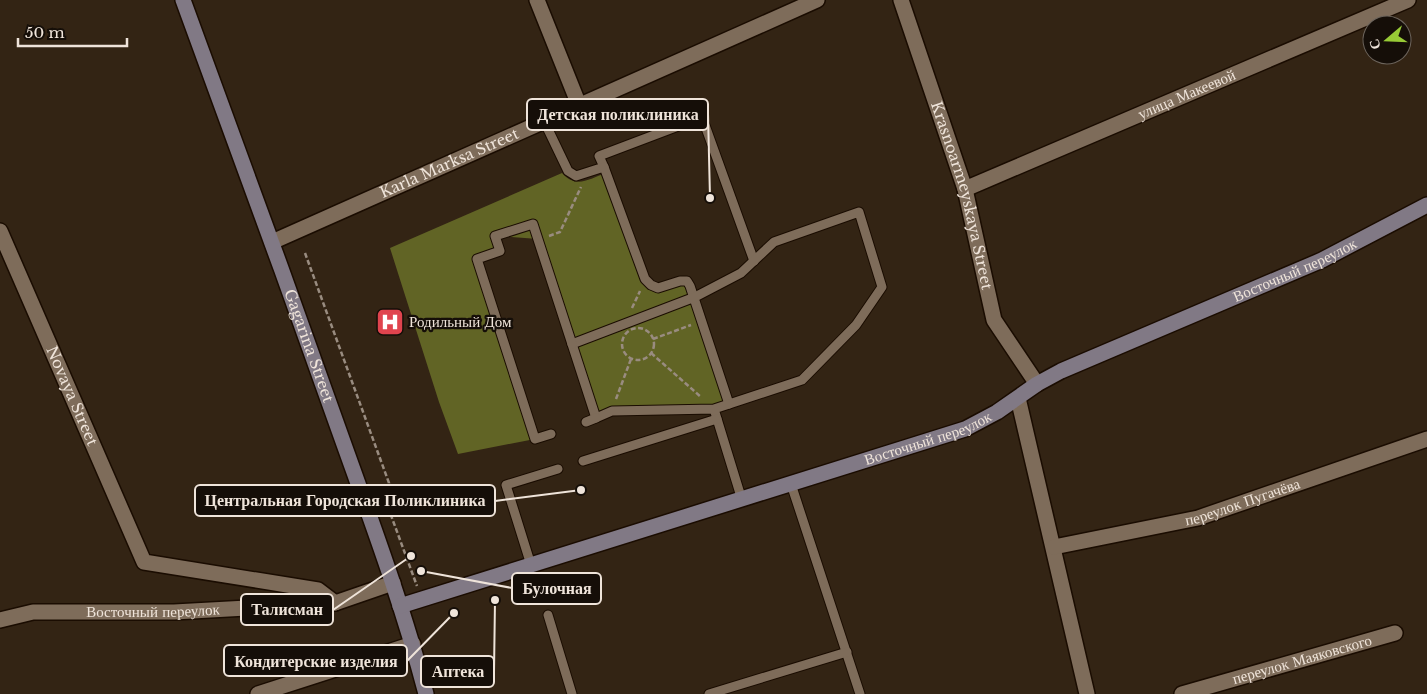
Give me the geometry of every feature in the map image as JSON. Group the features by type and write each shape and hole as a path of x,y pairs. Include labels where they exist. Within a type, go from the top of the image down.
{"street":[{"name":"Gagarina Street","path":"183,0 272,242 393,583 413,644 426,694"},
{"path":"537,0 579,105"},
{"name":"Karla Marksa Street","path":"272,242 817,0"},
{"name":"Krasnoarmeyskaya Street","path":"901,0 965,189 994,320 1037,384"},
{"name":"улица Макеевой","path":"965,189 1408,0"},
{"name":"Восточный переулок","path":"400,606 965,429 996,412 1037,384 1068,368 1322,260 1427,205"},
{"name":"Novaya Street","path":"0,231 144,562 318,590 334,603"},
{"path":"1018,398 1087,694"},
{"name":"переулок Пугачёва","path":"1054,547 1198,518 1427,439"},
{"name":"Восточный переулок","path":"0,620 32,612 174,612 334,603 393,583"},
{"name":"переулок Маяковского","path":"1182,694 1394,633"},
{"path":"258,694 413,644"}],"lane":[{"path":"730,404 687,281 680,281 658,288 651,285 645,279 600,156 702,117 754,261"},
{"path":"544,121 568,171 576,176 604,167"},
{"path":"572,344 694,297 741,273 774,242 859,212 882,287 856,325 802,380 714,409 612,411 586,422"},
{"path":"551,434 535,439 476,259 500,251 495,236 533,224 596,418"},
{"path":"714,409 742,500"},
{"path":"583,461 717,419"},
{"path":"531,565 506,485 558,468"},
{"path":"791,484 860,694"},
{"path":"548,615 572,694"},
{"path":"709,694 847,652"}],"path":[{"path":"538,239 560,232 584,181"},
{"path":"305,253 389,483 385,499 418,590"},
{"path":"624,324 645,279"},
{"path":"653,339 702,321"},
{"path":"634,329 642,329 649,332 653,339 654,346 651,354 646,359 631,359 625,354 622,346 623,339 628,332 634,329"},
{"path":"651,354 714,409"},
{"path":"612,411 631,359"}],"green space":[{"path":"562,173 572,181 578,182 606,173 651,285 687,281 729,404 612,411 596,418 538,239 496,236 500,251 477,259 535,439 458,454 439,402 390,248"}],"place":[{"name":"Детская поликлиника","path":"710,198"},
{"name":"Родильный Дом","path":"390,322"},
{"name":"Центральная Городская Поликлиника","path":"581,490"},
{"name":"Талисман","path":"411,556"},
{"name":"Булочная","path":"421,571"},
{"name":"Аптека","path":"495,600"},
{"name":"Кондитерские изделия","path":"454,613"}]}
